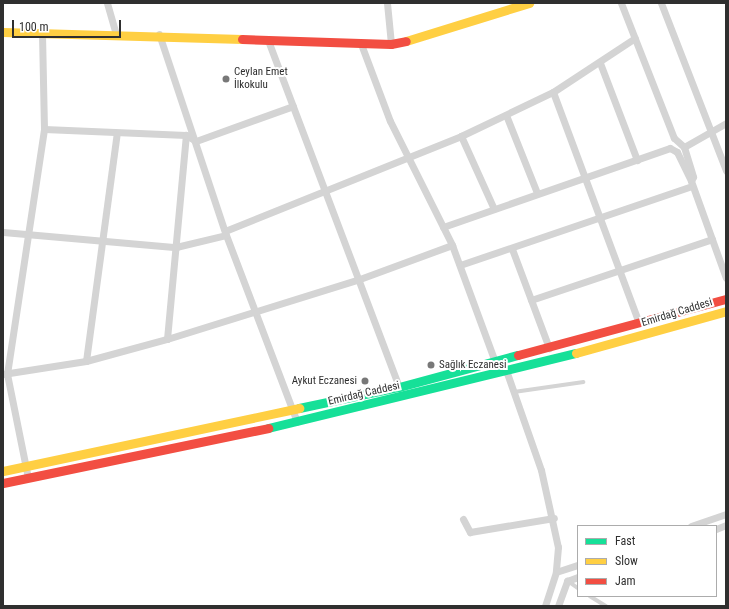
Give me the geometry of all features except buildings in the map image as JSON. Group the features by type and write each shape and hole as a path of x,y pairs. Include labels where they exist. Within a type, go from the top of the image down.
{"main road":[{"path":"3,32 116,35 159,34 269,43 391,44 439,33 530,3"},
{"name":"Emirdağ Caddesi","path":"3,471 292,412 399,387 549,348 726,299"},
{"name":"Emirdağ Caddesi","path":"3,483 297,422 507,373 726,311"}],"street":[{"path":"108,3 116,35"},
{"path":"387,3 391,44"},
{"path":"460,265 600,219 691,183 693,177 684,148 674,138 621,3"},
{"path":"661,3 726,171"},
{"path":"28,478 5,374 26,234 44,129 42,32"},
{"path":"159,34 226,233 297,422"},
{"path":"3,232 176,247 226,233 323,193 409,160 506,115 553,92 600,63 635,38"},
{"path":"269,43 293,106 323,193 399,387"},
{"path":"361,44 390,121 452,245 495,362 507,373 514,392 554,518 558,547 556,572 545,606"},
{"path":"600,63 637,160"},
{"path":"553,92 640,323"},
{"path":"196,141 293,106"},
{"path":"506,115 537,193"},
{"path":"684,148 726,122"},
{"path":"44,129 117,133 186,134 196,141"},
{"path":"86,361 104,241 117,133"},
{"path":"167,339 186,134"},
{"path":"461,136 494,209"},
{"path":"443,227 537,193 586,178 670,148 677,152 691,183 724,266 726,278"},
{"path":"531,300 712,239"},
{"path":"5,374 86,361 167,339 256,313 356,280 452,245"},
{"path":"512,249 549,348"},
{"path":"694,525 726,514"},
{"path":"463,519 470,532 554,518"},
{"path":"556,572 577,565"},
{"path":"556,572 567,581"},
{"path":"567,581 577,577"},
{"path":"558,606 567,581"}],"lane":[{"path":"514,392 583,382"},
{"path":"567,581 577,587"},
{"path":"592,597 606,606"}],"traffic: fast":[{"path":"268,428 576,353"},
{"path":"299,408 399,387 518,355"}],"traffic: slow":[{"path":"406,41 529,3"},
{"path":"3,32 242,39"},
{"path":"576,353 726,311"},
{"path":"3,471 299,408"}],"traffic: jam":[{"path":"242,39 391,44 406,41"},
{"path":"518,355 726,299"},
{"path":"3,483 268,428"}],"place":[{"name":"Ceylan Emet İlkokulu","path":"226,79"},
{"name":"Sağlık Eczanesi","path":"431,365"},
{"name":"Aykut Eczanesi","path":"365,381"}]}
